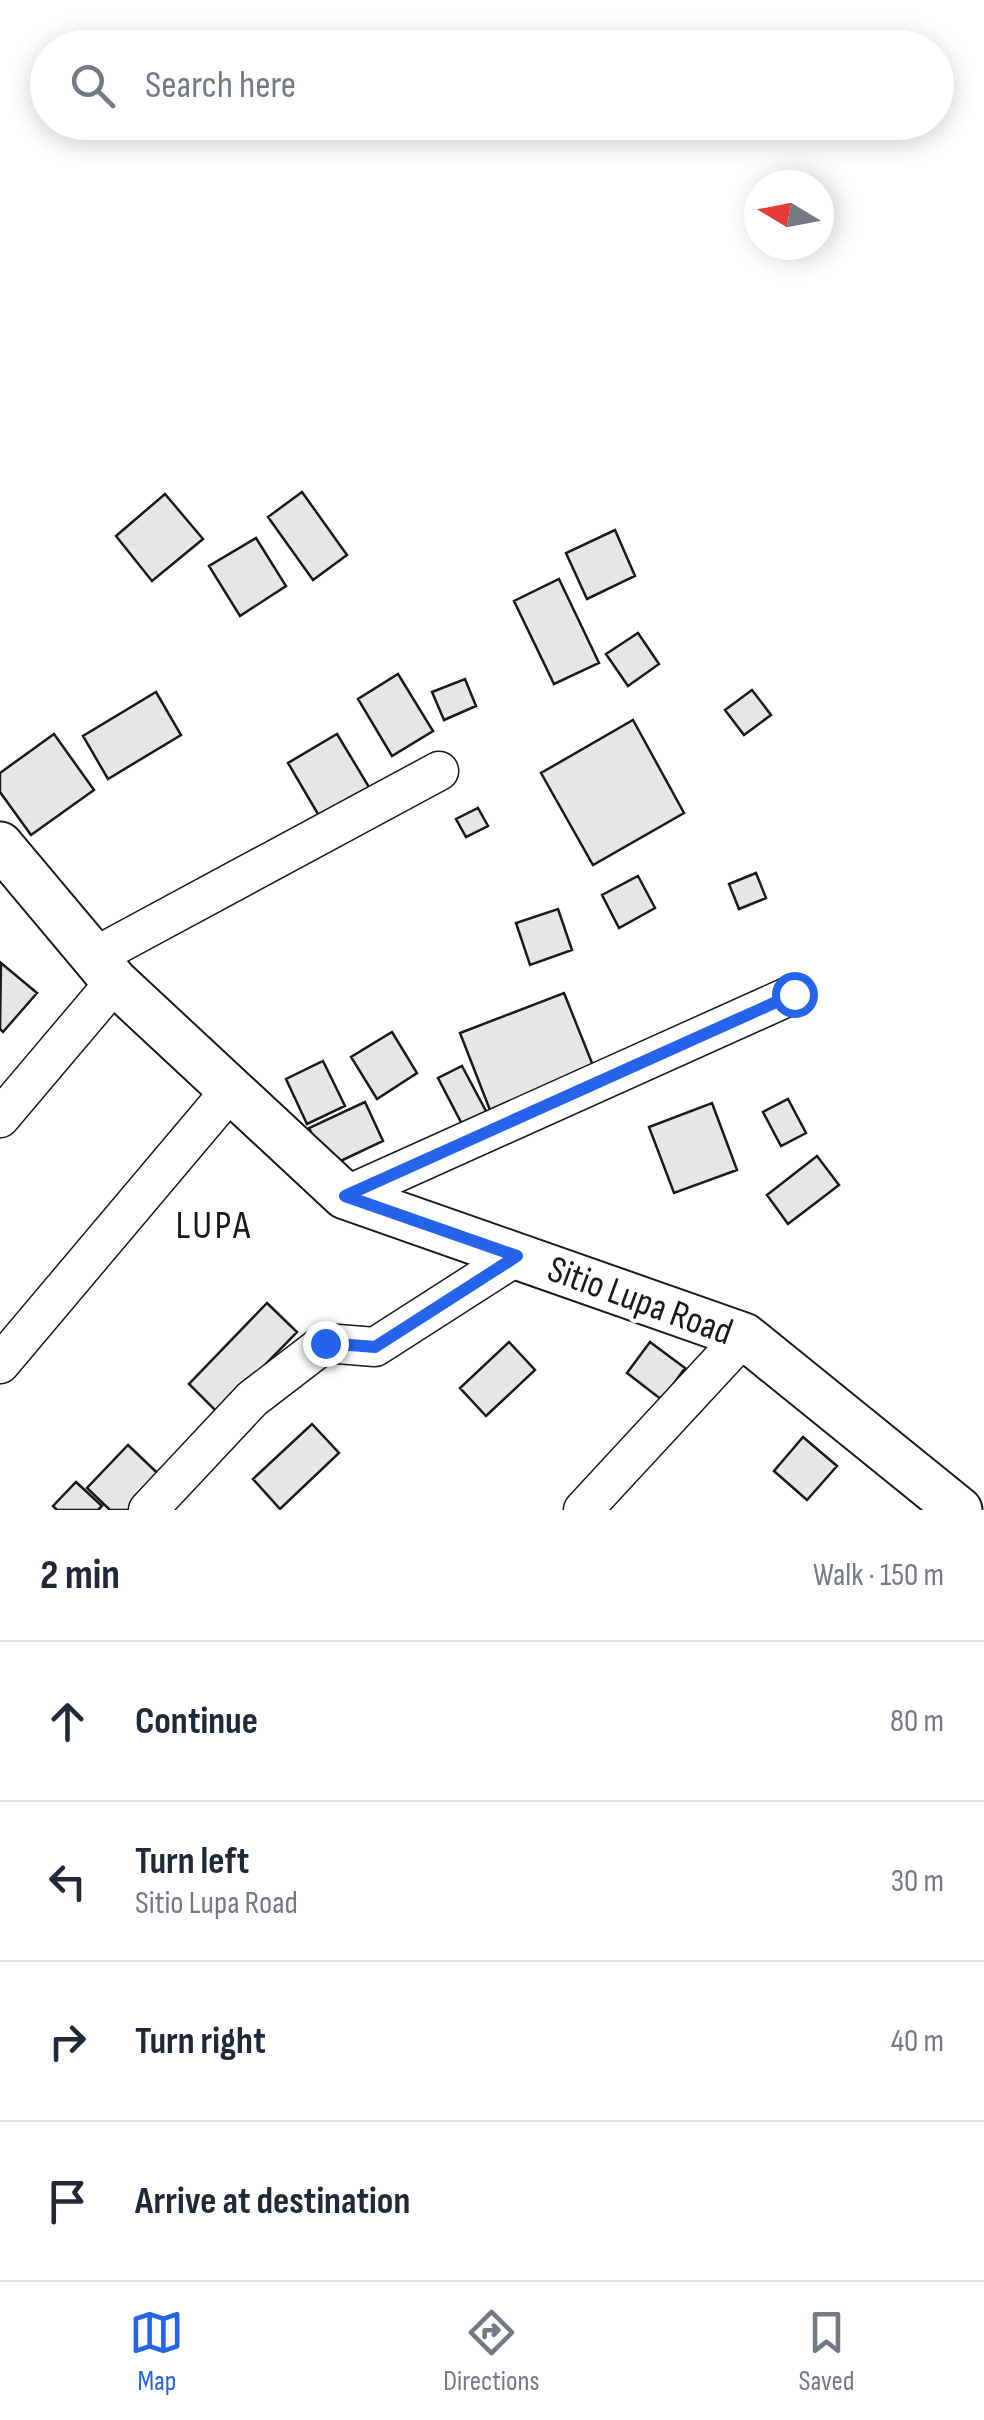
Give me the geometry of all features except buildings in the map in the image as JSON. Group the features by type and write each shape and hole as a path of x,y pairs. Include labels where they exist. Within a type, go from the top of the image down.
{"street":[{"path":"0,1118 104,970 439,771"},
{"name":"Sitio Lupa Road","path":"0,845 104,970 345,1196 744,1336 959,1510"},
{"path":"345,1196 794,994"},
{"path":"0,1364 231,1090"},
{"path":"148,1510 252,1399 325,1343 375,1347 517,1256"},
{"path":"583,1510 744,1336"}],"district":[{"name":"LUPA","path":"214,1226"}],"route":[{"path":"325,1343 375,1347 517,1256 345,1196 794,994"}]}
